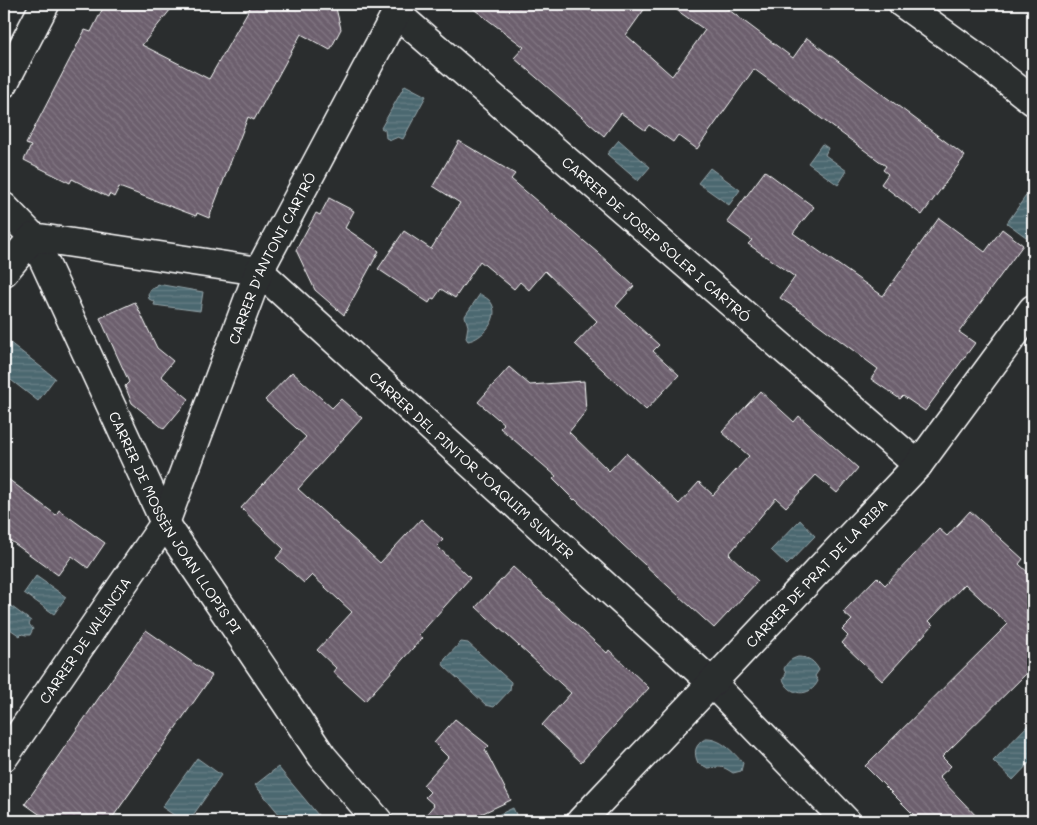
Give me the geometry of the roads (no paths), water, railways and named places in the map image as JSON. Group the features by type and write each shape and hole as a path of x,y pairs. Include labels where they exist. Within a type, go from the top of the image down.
{"street":[{"path":"4,83 46,4"},
{"path":"903,4 981,60 1033,101"},
{"name":"CARRER D'ANTONI CARTRÓ","path":"165,523 259,271 399,8"},
{"name":"CARRER DE JOSEP SOLER I CARTRÓ","path":"399,8 918,465"},
{"name":"CARRER DE MOSSÈN JOAN LLOPIS PI","path":"4,207 33,237 165,523 322,756 378,821"},
{"path":"4,272 33,237 259,271"},
{"name":"CARRER DEL PINTOR JOAQUIM SUNYER","path":"259,271 711,682 846,821"},
{"name":"CARRER DE PRAT DE LA RIBA","path":"581,821 918,465 1033,308"},
{"name":"CARRER DE VALÈNCIA","path":"4,757 165,523"}],"water":[{"path":"405,85 426,96 403,139 398,137 391,140 386,138 385,130 381,128"},
{"path":"619,140 650,167 638,181 607,154"},
{"path":"822,144 828,148 825,155 847,171 838,185 808,163"},
{"path":"710,168 740,190 729,205 698,183"},
{"path":"1030,190 1033,192 1033,227 1026,237 1007,223"},
{"path":"157,284 203,292 200,311 154,305 155,302 149,299 148,294 151,289 157,287"},
{"path":"480,294 491,302 494,316 484,332 468,341 466,338 468,326 465,316"},
{"path":"9,342 55,378 38,401 7,377 4,378 4,348"},
{"path":"800,520 815,536 787,565 771,550"},
{"path":"36,576 66,597 54,614 24,593"},
{"path":"4,601 31,621 29,624 33,629 30,635 22,634 20,636 4,625"},
{"path":"461,642 468,643 511,682 510,690 494,707 486,705 444,666 445,659"},
{"path":"798,657 811,660 819,670 815,676 818,681 814,686 810,690 800,693 790,689 783,679 786,674 784,669 786,664"},
{"path":"1033,720 1033,759 1013,780 993,761"},
{"path":"705,739 721,743 731,750 743,763 741,771 733,773 718,767 708,768 698,763 696,749"},
{"path":"197,758 221,775 189,821 183,821 162,807"},
{"path":"278,767 323,821 285,821 255,785"},
{"path":"513,808 519,821 485,821"}]}
